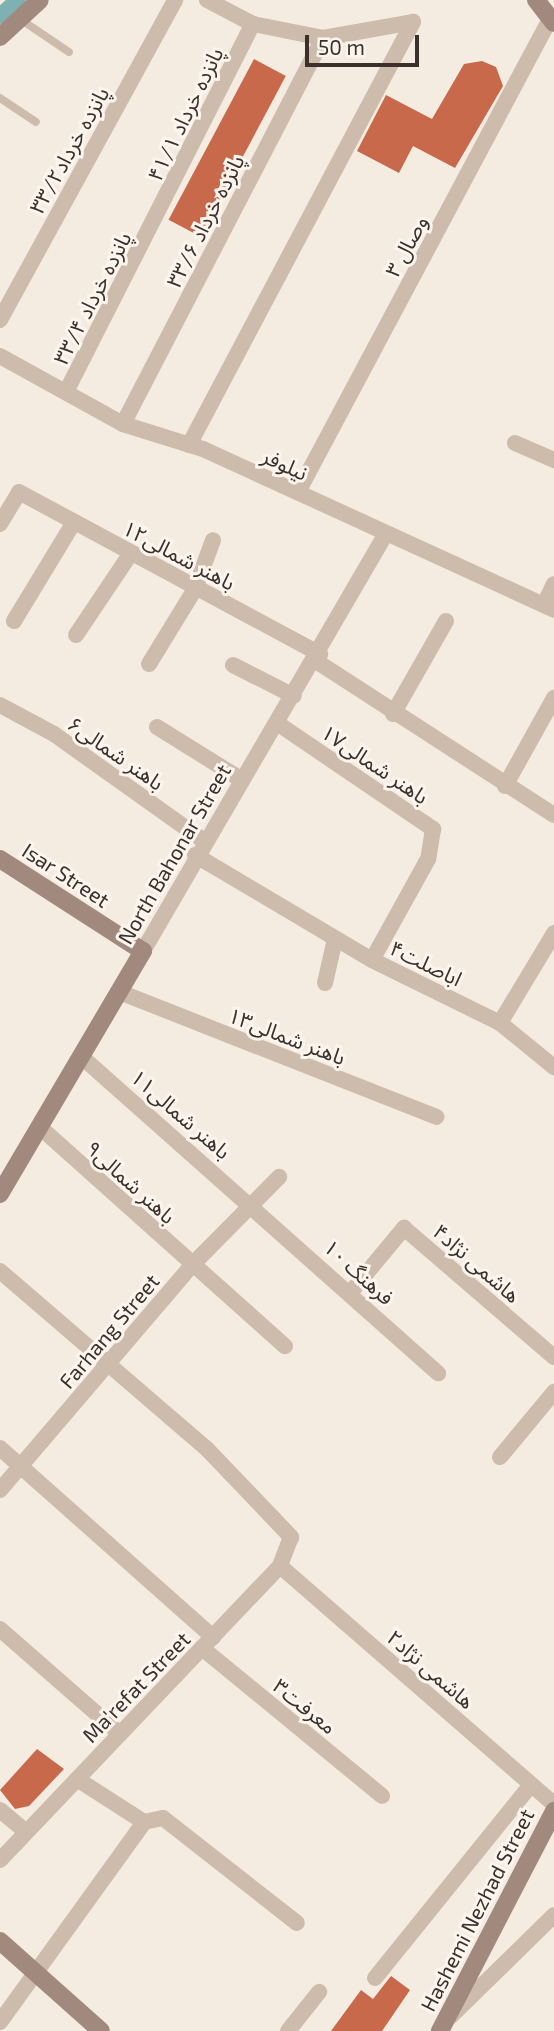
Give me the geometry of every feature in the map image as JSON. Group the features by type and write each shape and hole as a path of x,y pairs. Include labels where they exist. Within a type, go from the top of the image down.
{"street":[{"path":"0,37 40,0"},
{"name":"پانزده خرداد۳۳/۲","path":"0,320 175,0"},
{"path":"189,445 413,22 323,38 253,24 207,0"},
{"path":"536,0 552,21"},
{"name":"وصال ۳","path":"298,492 552,21"},
{"name":"پانزده خرداد ۴۱/۱","path":"154,222 253,24"},
{"name":"پانزده خرداد ۳۳/۶","path":"123,424 323,38"},
{"name":"پانزده خرداد ۳۳/۴","path":"66,393 154,222"},
{"name":"نیلوفر","path":"0,356 123,424 189,445 298,492 386,536 549,607"},
{"path":"515,443 554,460"},
{"name":"باهنر شمالی۱۲","path":"0,524 19,492 318,657 393,714 456,757 554,815"},
{"path":"14,621 74,522"},
{"name":"North Bahonar Street","path":"0,1195 122,993 200,848 318,657 386,536"},
{"path":"149,664 195,589 213,540"},
{"path":"76,635 131,554"},
{"path":"549,607 554,584"},
{"path":"393,714 446,621"},
{"path":"233,665 294,696"},
{"path":"505,786 554,698"},
{"name":"باهنر شمالی۶","path":"0,705 54,734 200,848 335,939"},
{"name":"باهنر شمالی۱۷","path":"277,723 433,829 428,859 372,960"},
{"path":"157,726 242,780"},
{"name":"Isar Street","path":"0,859 143,951"},
{"path":"500,1023 548,959 554,933"},
{"path":"325,983 335,939"},
{"name":"اباصلت۴","path":"335,939 500,1023 554,1067"},
{"name":"باهنر شمالی۱۳","path":"122,993 436,1117"},
{"name":"باهنر شمالی۱۱","path":"83,1058 251,1202"},
{"name":"باهنر شمالی۹","path":"42,1129 285,1346"},
{"name":"Farhang Street","path":"0,1490 192,1265 251,1202 279,1177"},
{"name":"فرهنگ ۱۰","path":"251,1202 438,1373"},
{"name":"هاشمی نژاد۴","path":"350,1293 404,1228 554,1357"},
{"path":"0,1271 109,1364"},
{"name":"Ma'refat Street","path":"0,1860 280,1566 291,1537 207,1449 109,1364"},
{"path":"500,1457 554,1392"},
{"name":"معرفت۳","path":"0,1448 117,1551 207,1642 382,1796"},
{"name":"هاشمی نژاد۲","path":"280,1566 554,1804"},
{"path":"0,1629 120,1734"},
{"path":"77,1779 144,1822"},
{"path":"375,1978 531,1785"},
{"path":"0,1810 26,1832"},
{"name":"Hashemi Nezhad Street","path":"442,2026 554,1811"},
{"path":"0,2022 144,1822 163,1818 297,1923"},
{"path":"442,2026 554,1915"},
{"path":"0,1941 101,2031"},
{"path":"288,2031 319,1992"}],"lane":[{"path":"18,18 69,52"},
{"path":"0,99 36,122"}],"building":[{"path":"254,59 286,76 200,237 169,220"},
{"path":"482,61 496,67 503,86 455,168 413,146 399,173 357,151 386,95 432,119 464,64"},
{"path":"37,1749 64,1769 29,1806 15,1809 0,1790"},
{"path":"391,1976 410,1990 382,2031 331,2031 361,1990 373,1999"}],"waterway":[{"path":"0,16 18,0"}]}
